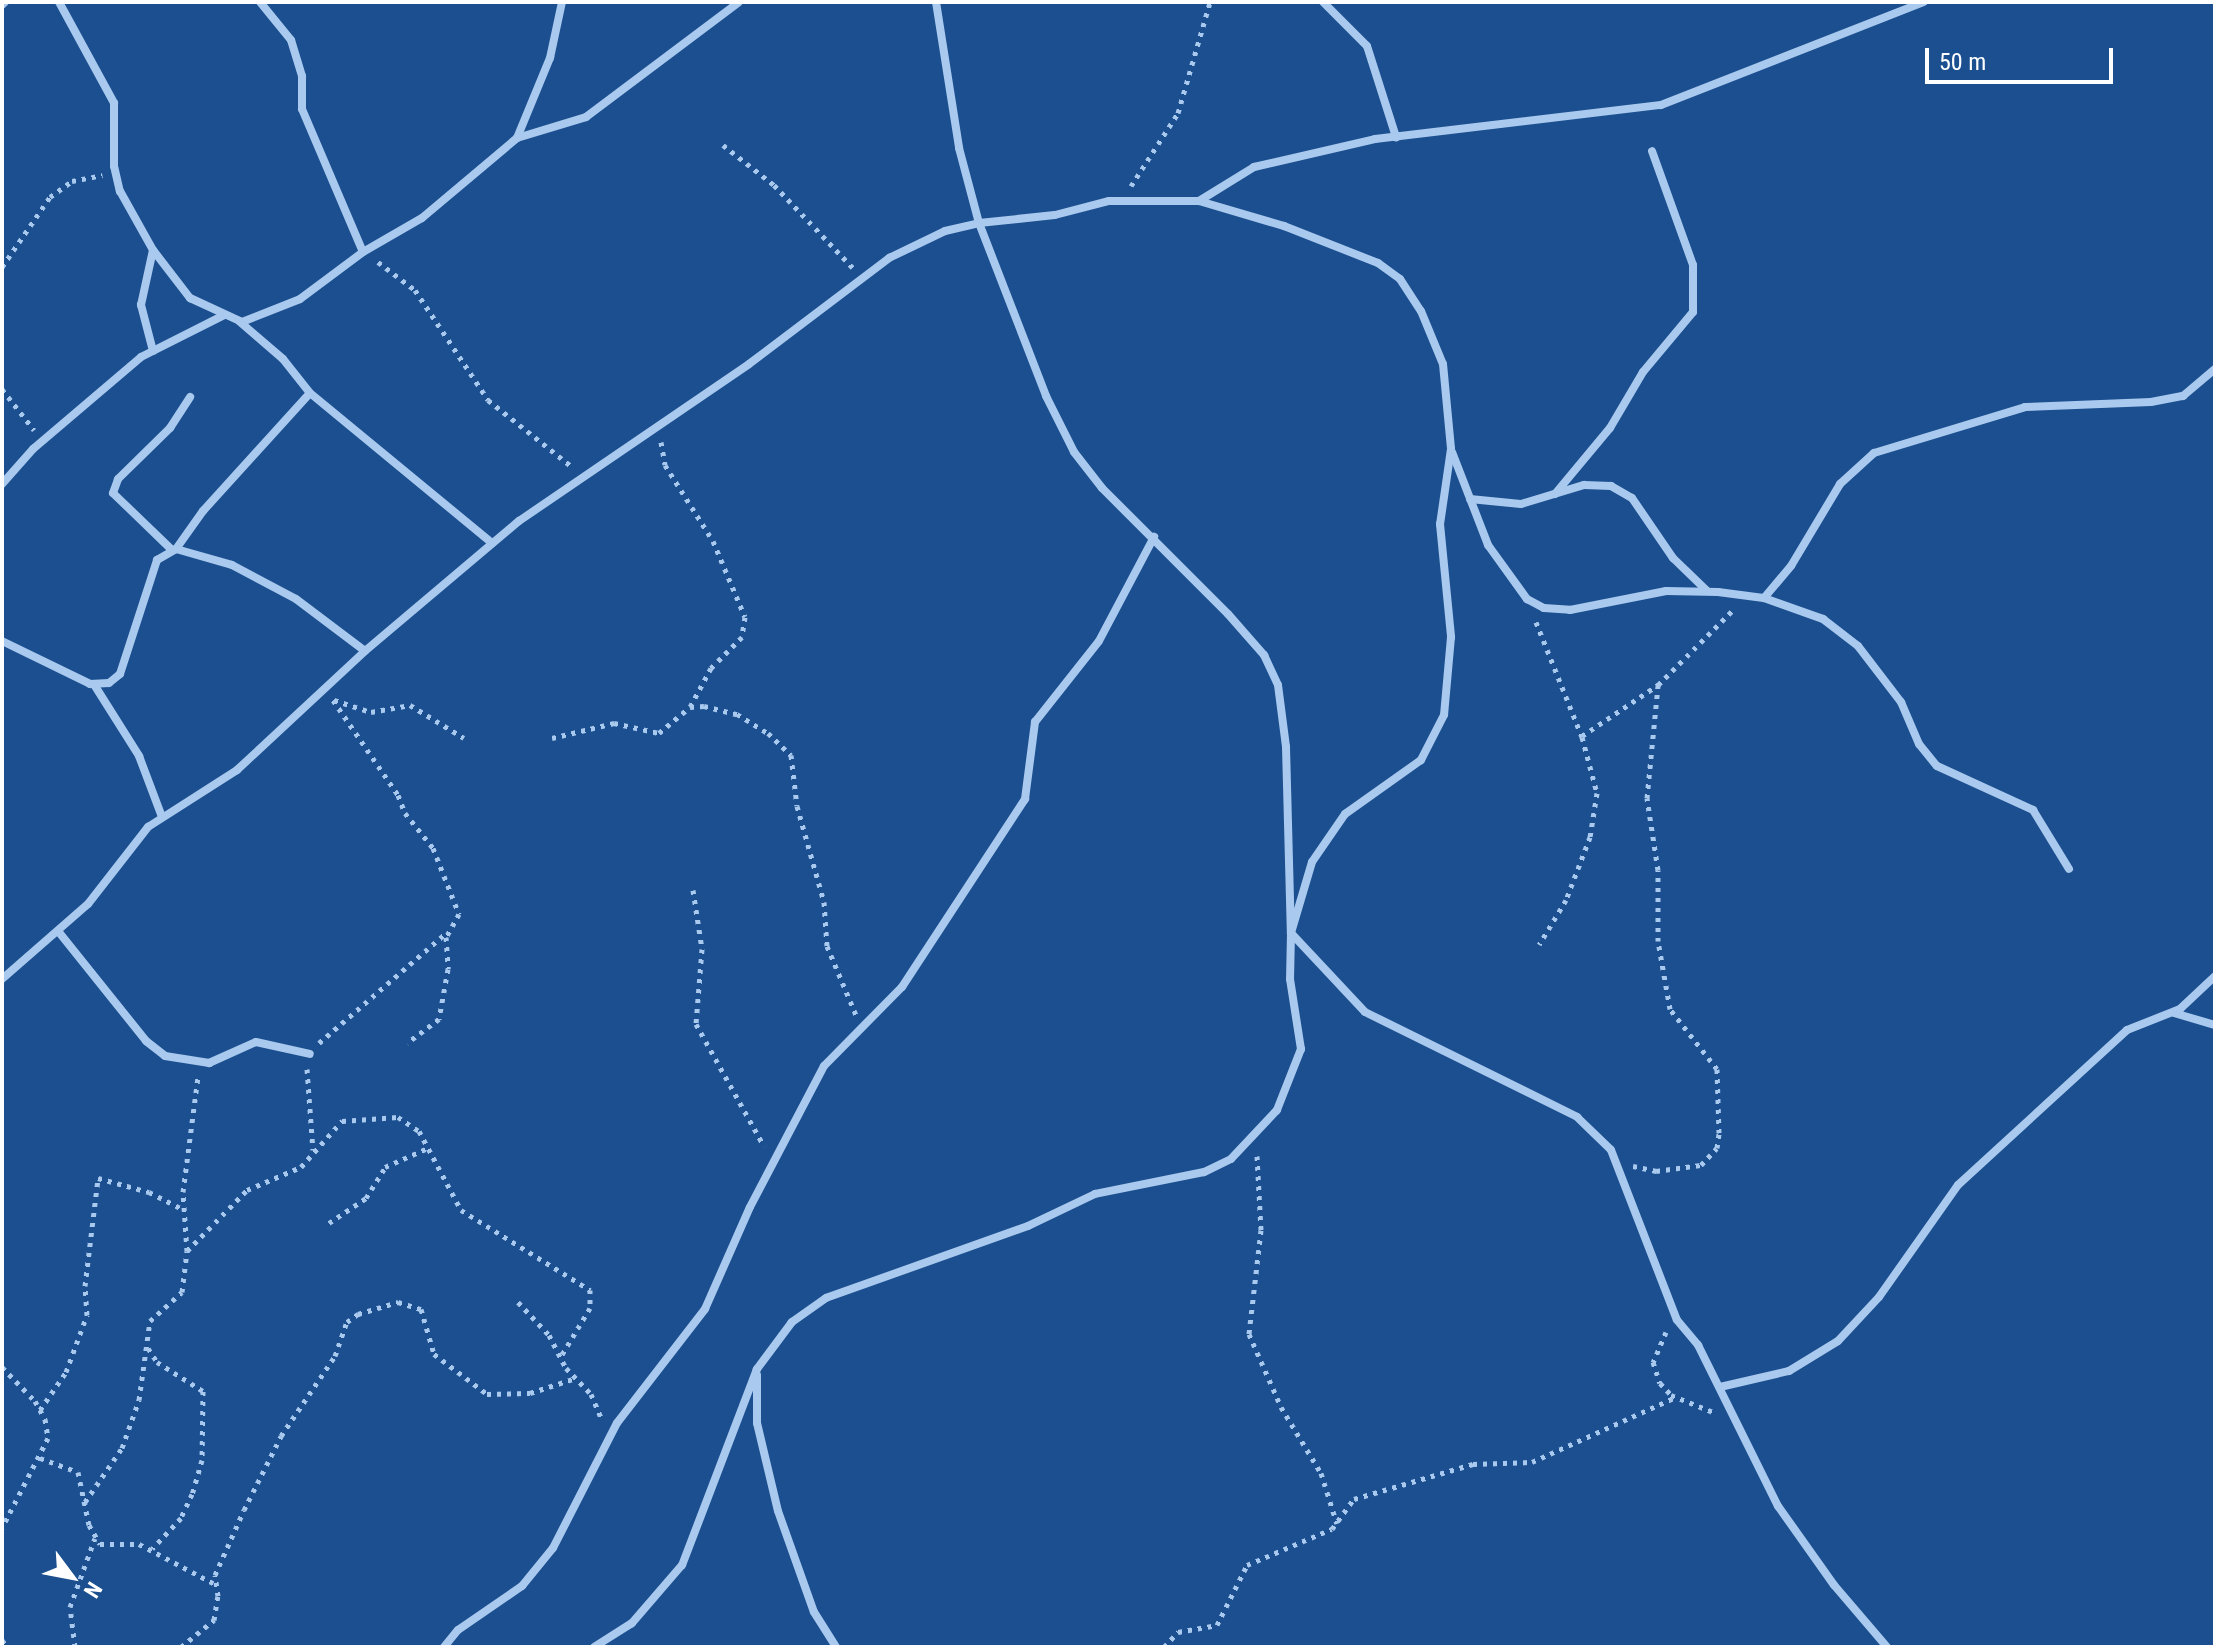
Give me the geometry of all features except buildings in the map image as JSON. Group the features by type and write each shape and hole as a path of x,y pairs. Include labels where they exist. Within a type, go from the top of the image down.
{"street":[{"path":"59,2 114,103 116,173 120,191 153,250 181,290 238,321 283,359 310,393 492,543"},
{"path":"260,2 291,40 302,76 302,109 363,252"},
{"path":"517,138 550,58 562,2"},
{"path":"238,321 291,304 363,252 422,218 517,138 586,117 739,2"},
{"path":"594,1647 632,1623 682,1565 757,1369 792,1322 826,1298 1028,1226 1095,1194 1204,1172 1231,1159 1256,1135 1292,1082 1301,1049 1290,979 1286,747 1278,685 1264,655 1154,537 1102,488 1074,452 1046,396 979,223 959,148 936,2"},
{"path":"1323,2 1367,46 1396,137"},
{"path":"1199,201 1254,167 1396,137 1661,105 1924,2"},
{"path":"1555,494 1610,428 1643,372 1693,312 1693,265 1652,151"},
{"path":"2,979 110,881 139,836 162,817 237,770 365,651 492,543 582,474 680,411 889,258 945,231 1122,201 1199,201 1284,226 1378,263 1400,279 1421,311 1443,364 1451,449 1440,524 1451,637 1444,715 1421,760 1345,814 1327,836 1312,862 1291,933"},
{"path":"153,250 141,305 153,351"},
{"path":"2,484 42,441 153,351 224,315"},
{"path":"1764,598 1791,566 1840,484 1874,453 2025,407 2151,402 2183,396 2215,369"},
{"path":"95,686 120,674 157,560 174,549 203,511 310,393"},
{"path":"190,397 170,428 118,479 113,493 174,549 232,565 296,599 365,651"},
{"path":"1451,449 1488,545 1527,599 1544,608 1570,610 1666,591 1707,592 1764,598 1823,619 1858,646 1901,702 1919,744 1937,766 2033,810 2069,869"},
{"path":"1470,499 1521,504 1598,485 1611,486 1632,498 1673,558 1707,592"},
{"path":"444,1647 458,1630 538,1570 646,1381 705,1309 772,1166 824,1066 902,987 1025,799 1035,722 1099,641 1154,537"},
{"path":"2,641 95,686 139,756 162,817"},
{"path":"58,931 154,1050 199,1065 250,1042 310,1054"},
{"path":"1291,933 1365,1012 1577,1117 1611,1150 1675,1315 1720,1387 1778,1506 1834,1585 1887,1647"},
{"path":"1720,1387 1789,1371 1838,1341 1879,1297 1958,1185 2127,1030 2173,1013 2215,976"},
{"path":"2173,1013 2215,1025"},
{"path":"757,1369 757,1423 778,1511 814,1612 836,1647"}],"path":[{"path":"1122,201 1178,113 1210,2"},
{"path":"723,145 774,185 862,279"},
{"path":"2,267 50,197 72,181 116,173"},
{"path":"363,252 415,290 488,400 582,474"},
{"path":"2,389 42,441"},
{"path":"552,738 614,723 659,733 690,707 711,668 742,637 745,617 713,541 659,450 662,437 680,411"},
{"path":"1582,737 1658,685 1749,596"},
{"path":"1527,599 1582,737 1597,812 1566,900 1539,945"},
{"path":"1616,1162 1656,1171 1701,1165 1717,1148 1719,1133 1717,1069 1670,1009 1658,941 1658,870 1647,798 1658,685"},
{"path":"326,690 398,795 405,813 433,848 459,914 451,929 439,1019 407,1043"},
{"path":"333,699 371,712 410,705 464,738"},
{"path":"690,707 737,714 791,755 797,806 824,902 827,946 848,987 858,1031"},
{"path":"693,890 702,949 696,1024 772,1166"},
{"path":"313,1150 310,1054 337,1023 451,929"},
{"path":"85,1502 122,1448 139,1400 150,1321 182,1292 187,1251 184,1210 199,1065"},
{"path":"187,1251 247,1190 295,1170 342,1121 388,1117 409,1121 428,1148 461,1210 590,1290 590,1308 560,1358"},
{"path":"1256,1135 1261,1230 1249,1334 1281,1407 1321,1473 1337,1524"},
{"path":"329,1223 366,1198 385,1167 428,1148"},
{"path":"40,1410 66,1372 87,1315 85,1286 98,1178 149,1192 184,1210"},
{"path":"181,1647 214,1620 216,1585 222,1557 281,1436 329,1368 347,1322 358,1314 398,1302 421,1309 434,1354 487,1394 530,1393 576,1378"},
{"path":"518,1302 549,1335 560,1358 599,1408 608,1444"},
{"path":"1675,1315 1656,1350 1653,1371 1676,1397 1738,1427"},
{"path":"148,1348 157,1362 203,1391 202,1460 192,1494 181,1518 152,1549"},
{"path":"2,1367 40,1410 48,1438 2,1528"},
{"path":"1164,1647 1178,1632 1217,1625 1247,1565 1280,1554 1337,1524 1354,1499 1374,1490 1473,1464 1532,1462 1676,1397"},
{"path":"40,1458 75,1468 95,1538 70,1607 75,1647"},
{"path":"95,1538 111,1546 139,1544 152,1549 216,1585"},
{"path":"2,1640 7,1647"}]}
